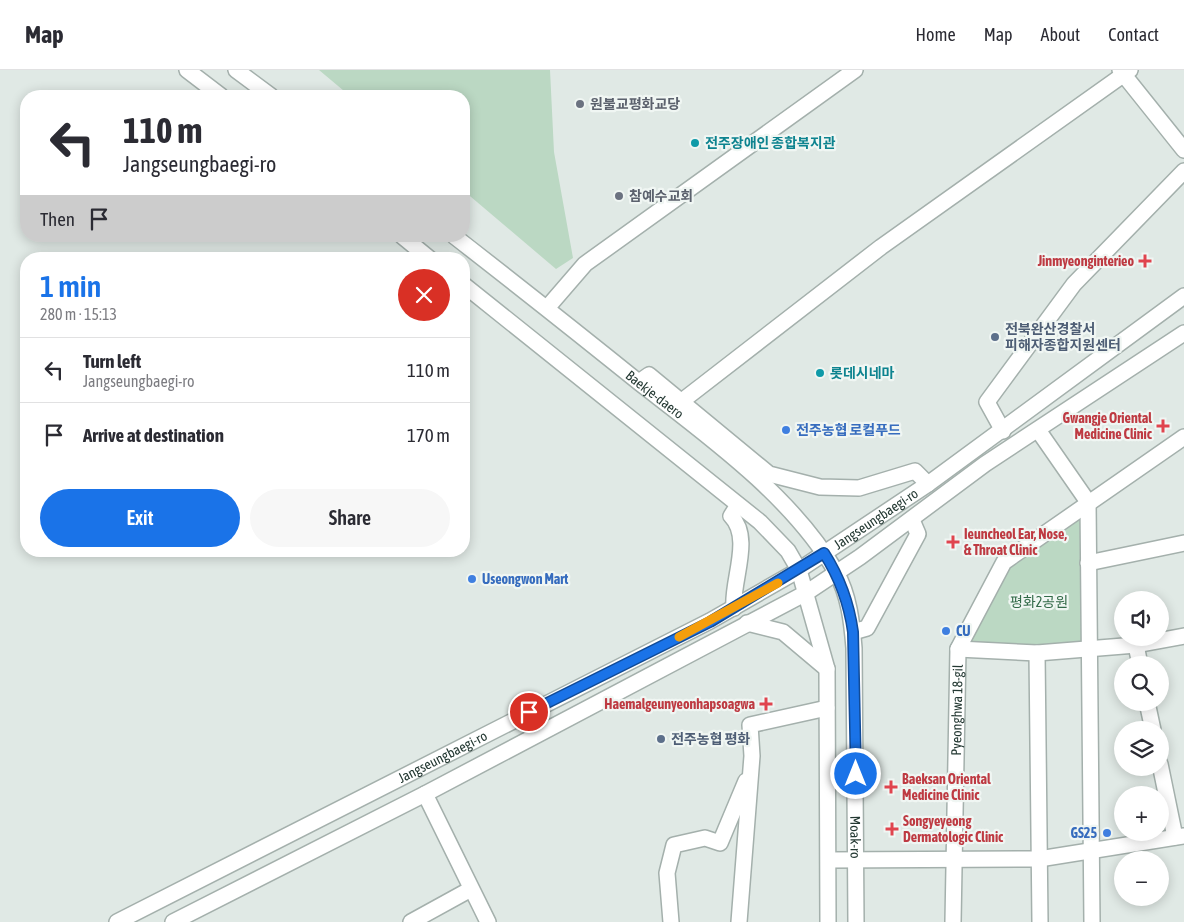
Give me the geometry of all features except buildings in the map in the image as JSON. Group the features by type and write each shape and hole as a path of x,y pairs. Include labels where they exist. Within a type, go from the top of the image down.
{"street":[{"path":"187,70 213,90"},
{"path":"236,70 263,90"},
{"path":"547,308 585,264 854,70"},
{"path":"682,401 881,247 1125,71 1184,150"},
{"path":"1003,431 987,402 1074,284 1184,171"},
{"path":"409,242 421,252"},
{"name":"Baekje-daero","path":"462,242 639,382 757,480 787,509 824,553 837,574"},
{"path":"470,291 760,522 788,550 799,570 806,593"},
{"name":"Jangseungbaegi-ro","path":"117,922 734,608 799,570 928,484 1003,431 1184,296"},
{"name":"Jangseungbaegi-ro","path":"173,922 425,794 806,593 837,574 912,520 985,464 1184,333"},
{"path":"639,382 650,375 769,474 820,487 859,488 915,471 928,484"},
{"path":"1038,430 1088,502 1092,922"},
{"name":"Pyeonghwa 18-gil","path":"953,922 958,649 1004,562 1184,437"},
{"path":"734,608 733,595 739,573 740,544 737,523 731,516 738,505"},
{"path":"853,632 867,628 918,534 912,520"},
{"path":"1088,564 1184,543"},
{"name":"Moak-ro","path":"837,574 850,611 853,632 856,922"},
{"name":"Moak-ro","path":"806,593 827,669 828,922"},
{"path":"747,623 783,632 827,669"},
{"name":"Pyeonghwa 18-gil","path":"1169,639 1184,636"},
{"name":"Pyeonghwa 18-gil","path":"958,649 1037,653 1124,646"},
{"path":"1037,653 1040,922"},
{"path":"739,922 751,768 750,725 827,708"},
{"path":"671,922 668,872 674,845 705,838 720,843 751,768"},
{"path":"829,860 1039,859 1179,837 1163,776"},
{"path":"425,794 488,922"},
{"path":"411,922 471,888"}],"green space":[{"path":"319,70 550,70 554,152 573,258 556,269 470,196 470,90 343,90"},
{"name":"평화2공원","path":"1088,502 1089,649 958,649 1004,562"}],"slow traffic":[{"path":"679,637 710,622 778,583"}],"place":[{"name":"원불교평화교당","path":"580,104"},
{"name":"전주장애인 종합복지관","path":"695,143"},
{"name":"참예수교회","path":"619,196"},
{"name":"Jinmyeonginterieo","path":"1145,261"},
{"name":"전북완산경찰서 피해자종합지원센터","path":"995,337"},
{"name":"롯데시네마","path":"820,373"},
{"name":"Gwangje Oriental Medicine Clinic","path":"1163,426"},
{"name":"전주농협 로컬푸드","path":"786,430"},
{"name":"Ieuncheol Ear, Nose, & Throat Clinic","path":"953,542"},
{"name":"Useongwon Mart","path":"472,579"},
{"name":"CU","path":"946,631"},
{"name":"Haemalgeunyeonhapsoagwa","path":"766,704"},
{"name":"전주농협 평화","path":"661,739"},
{"name":"Baeksan Oriental Medicine Clinic","path":"891,787"},
{"name":"Songyeyeong Dermatologic Clinic","path":"892,829"},
{"name":"GS25","path":"1107,833"}],"route":[{"path":"529,712 710,622 799,570 824,553 837,574 850,611 855,668 856,774"}]}
